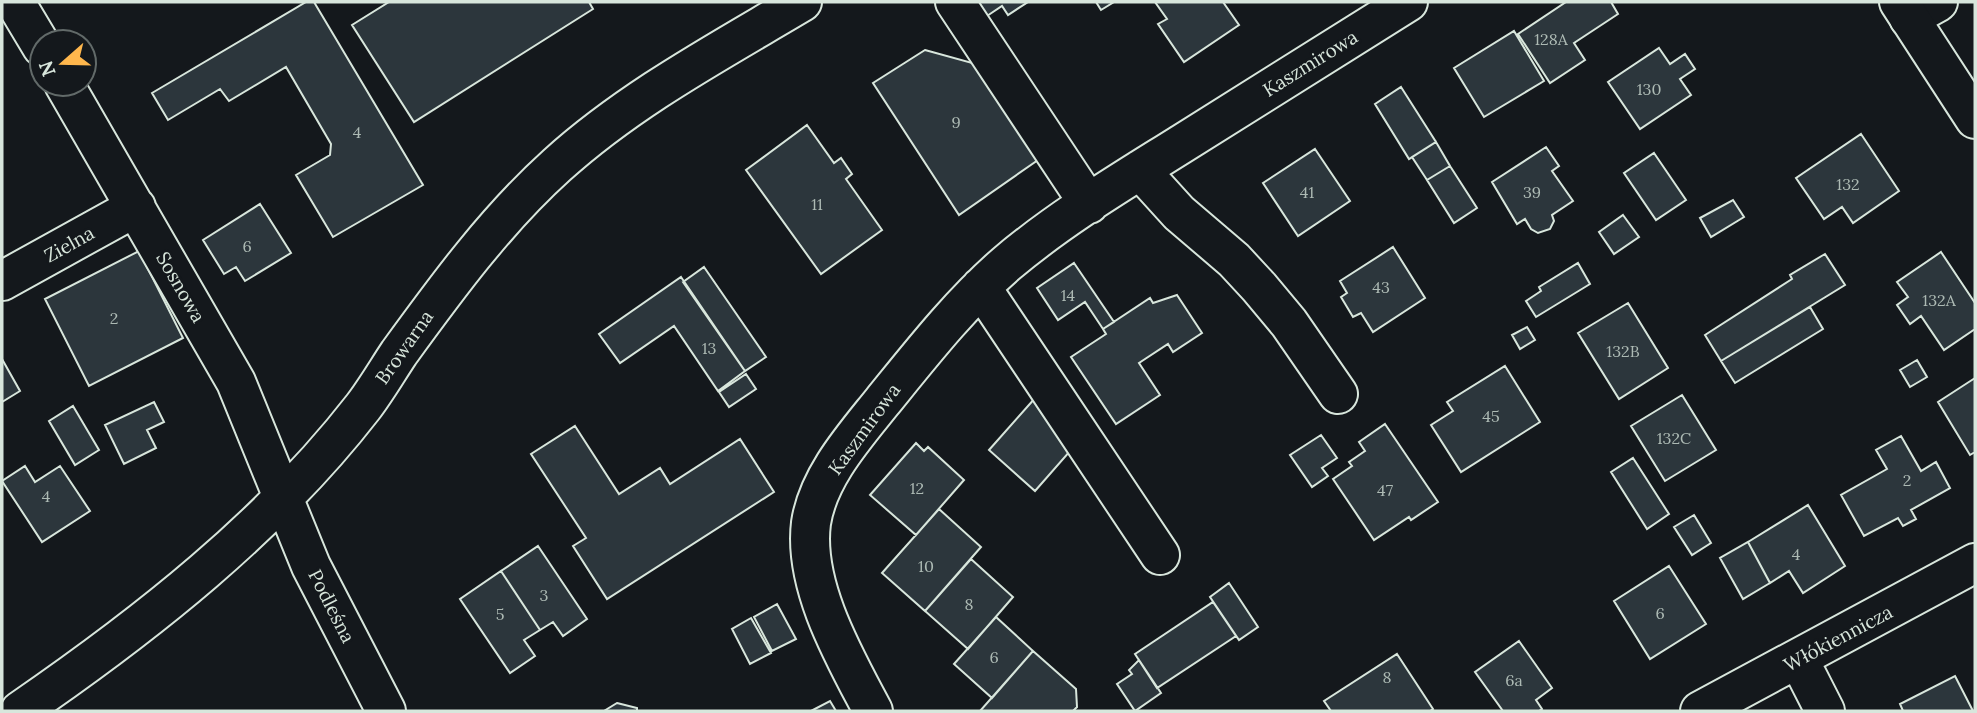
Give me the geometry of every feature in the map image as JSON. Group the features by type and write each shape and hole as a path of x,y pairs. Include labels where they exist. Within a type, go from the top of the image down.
{"street":[{"path":"15,2 31,28"},
{"name":"Browarna","path":"20,711 105,650 240,541 282,499 365,405 433,307 493,230 557,165 635,103 802,2"},
{"path":"955,2 1089,204"},
{"name":"Kaszmirowa","path":"873,711 834,636 812,554 810,534 814,509 828,477 855,436 917,359 981,287 1031,243 1140,170 1408,2"},
{"path":"1915,7 1975,119"},
{"name":"Sosnowa","path":"72,98 236,382 282,499"},
{"path":"1140,170 1179,213 1234,260 1259,288 1289,323 1338,394"},
{"name":"Zielna","path":"2,281 136,207"},
{"path":"981,287 1160,555"},
{"name":"Podleśna","path":"282,499 311,566 386,711"},
{"name":"Włókiennicza","path":"1700,711 1975,563"},
{"path":"1798,660 1825,711"}],"building":[{"path":"306,2 314,2 423,185 333,237 296,175 330,155 331,144 286,67 229,101 220,89 168,120 152,93"},
{"path":"389,2 589,2 593,9 414,122 352,25"},
{"path":"977,2 1028,2 1008,15 1002,6 987,16"},
{"path":"1096,2 1114,2 1101,10"},
{"path":"1155,2 1223,2 1239,25 1184,62 1158,24 1167,19"},
{"path":"1566,2 1611,2 1618,14 1574,43 1585,60 1550,83 1518,34"},
{"path":"1514,31 1544,81 1484,117 1454,68"},
{"path":"1659,48 1670,64 1685,54 1695,69 1680,79 1691,95 1640,129 1608,82"},
{"path":"925,50 976,64 1038,160 959,215 873,83"},
{"path":"1401,87 1436,142 1409,159 1375,104"},
{"path":"807,125 834,163 841,158 852,174 846,179 882,230 821,274 746,170"},
{"path":"1861,134 1899,191 1853,223 1842,207 1824,219 1796,178"},
{"path":"1436,142 1450,166 1427,180 1412,157"},
{"path":"1546,147 1559,166 1552,171 1573,201 1552,215 1554,221 1550,229 1538,233 1531,229 1525,219 1517,224 1492,182"},
{"path":"1315,149 1350,201 1298,236 1263,183"},
{"path":"1654,153 1686,200 1656,220 1624,173"},
{"path":"1450,166 1477,208 1454,223 1427,180"},
{"path":"1733,200 1744,217 1711,237 1700,218"},
{"path":"260,204 291,253 245,281 236,267 224,274 203,240"},
{"path":"1623,215 1639,237 1614,254 1599,232"},
{"path":"1393,247 1425,298 1373,332 1361,313 1353,317 1341,297 1347,293 1340,281"},
{"path":"139,251 183,338 89,386 45,299"},
{"path":"1941,252 1975,303 1975,329 1944,350 1921,316 1910,324 1897,305 1908,297 1897,282"},
{"path":"1825,254 1845,285 1721,361 1705,335 1792,279 1790,275"},
{"path":"1074,263 1114,322 1103,329 1085,302 1058,320 1037,288"},
{"path":"1578,263 1590,284 1536,317 1526,301 1541,291 1539,287"},
{"path":"704,267 766,357 745,371 683,282"},
{"path":"681,277 745,371 718,391 674,326 620,363 599,334"},
{"path":"1177,295 1202,333 1173,352 1168,344 1139,363 1160,395 1116,424 1071,357 1106,334 1103,329 1150,298 1153,303"},
{"path":"1628,303 1668,368 1619,399 1578,333"},
{"path":"1810,307 1823,329 1735,383 1721,361"},
{"path":"1527,327 1535,340 1520,349 1512,335"},
{"path":"2,359 20,391 2,402"},
{"path":"1917,360 1927,377 1910,387 1900,370"},
{"path":"1505,366 1540,422 1461,472 1431,425 1453,411 1447,402"},
{"path":"746,374 756,389 729,407 719,392"},
{"path":"1975,378 1975,452 1970,455 1938,402"},
{"path":"1682,395 1716,450 1665,481 1631,426"},
{"path":"1036,397 1071,450 1035,491 989,450"},
{"path":"154,402 164,422 147,430 156,448 124,464 105,425"},
{"path":"73,406 99,450 75,465 49,421"},
{"path":"1385,424 1438,502 1374,540 1333,479 1352,466 1349,462 1365,451 1359,442"},
{"path":"575,426 619,494 660,468 670,484 740,439 774,492 607,599 573,546 586,538 531,454"},
{"path":"1321,435 1337,458 1322,468 1328,476 1312,487 1290,455"},
{"path":"1901,436 1921,471 1936,462 1950,488 1911,510 1916,519 1903,526 1898,518 1864,536 1841,495 1887,469 1876,450"},
{"path":"916,443 924,451 928,447 964,480 916,535 870,495"},
{"path":"1633,458 1669,514 1647,529 1611,472"},
{"path":"25,466 35,482 60,466 90,511 42,542 2,481"},
{"path":"1808,505 1845,566 1803,593 1789,571 1770,583 1748,542"},
{"path":"939,509 981,547 925,611 882,573"},
{"path":"1694,515 1711,543 1692,555 1674,527"},
{"path":"1748,542 1770,583 1743,599 1720,558"},
{"path":"538,546 587,619 563,636 553,622 540,630 501,571"},
{"path":"971,559 1013,597 968,649 925,611"},
{"path":"1669,566 1706,624 1650,659 1614,601"},
{"path":"501,571 540,630 524,640 535,656 510,673 460,599"},
{"path":"1229,583 1258,627 1239,640 1210,597"},
{"path":"1213,602 1236,636 1157,688 1135,654"},
{"path":"777,604 796,639 772,651 754,617"},
{"path":"996,617 1033,651 992,698 954,664"},
{"path":"751,618 771,653 750,664 732,629"},
{"path":"1519,641 1552,688 1536,700 1542,709 1539,711 1503,711 1475,672"},
{"path":"1033,651 1076,689 1077,707 1073,711 980,711"},
{"path":"1397,654 1433,709 1331,711 1324,701"},
{"path":"1139,660 1161,693 1135,711 1117,684 1132,674 1129,670"},
{"path":"1955,676 1973,711 1903,711 1900,704"},
{"path":"830,701 836,711 811,711"},
{"path":"617,703 637,708 637,711 604,711"}]}
